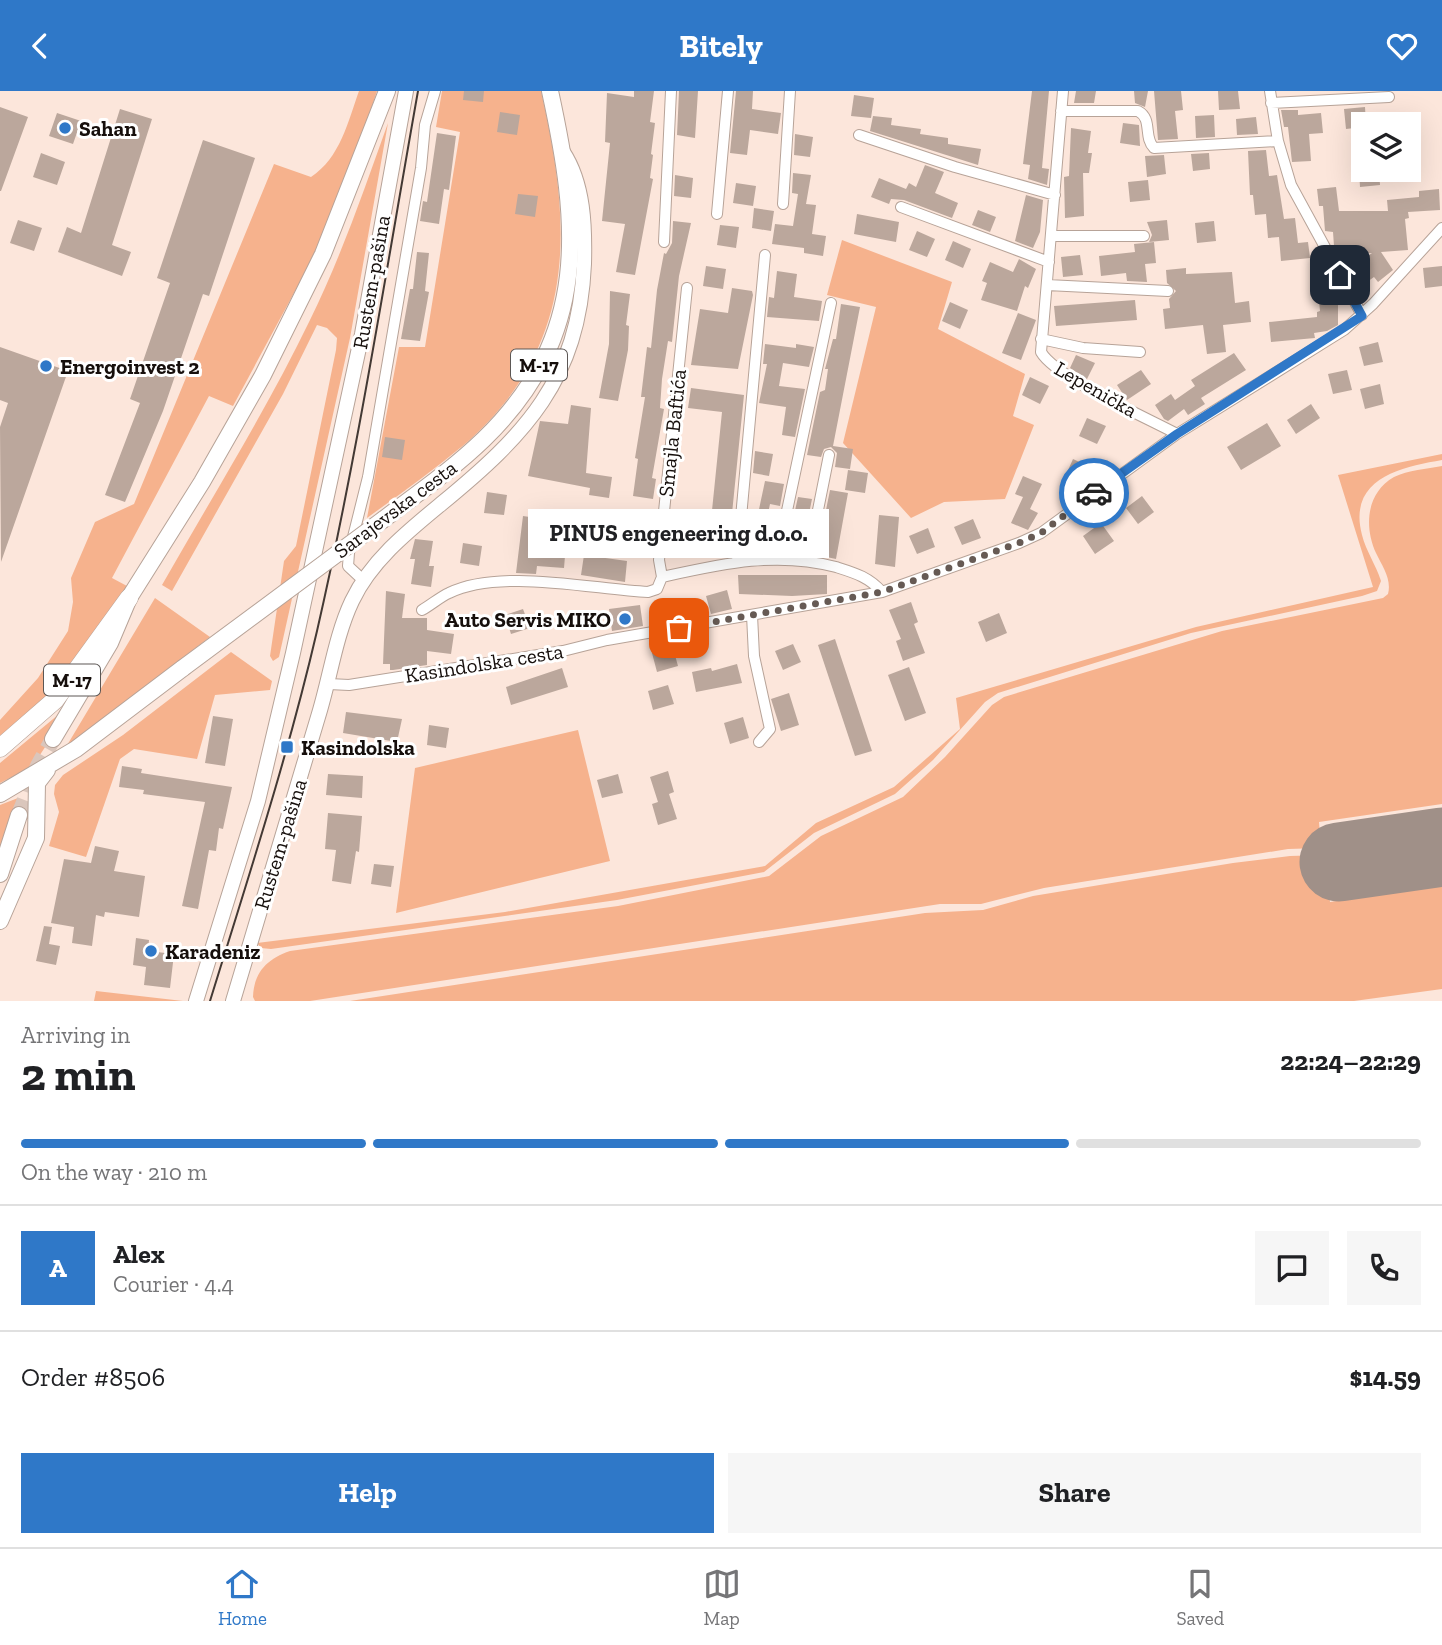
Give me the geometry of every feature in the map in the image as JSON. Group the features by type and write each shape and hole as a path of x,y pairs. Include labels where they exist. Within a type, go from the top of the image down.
{"highway":[{"name":"M-17","path":"0,748 55,700 101,641 129,598"}],"main road":[{"name":"M-17","path":"129,598 202,482 263,375 323,254 387,91"},
{"name":"Rustem-pašina","path":"197,1001 258,800 296,640 362,334 406,91"},
{"name":"Sarajevska cesta","path":"0,794 53,764 384,519 485,438 528,384 549,347 569,286 571,211 563,152 550,91"},
{"name":"Rustem-pašina","path":"233,1001 329,684 344,618 363,580 411,529 506,448 536,411 563,366 577,320 584,256 579,188 563,152"},
{"path":"54,739 110,643 129,598"},
{"path":"0,921 36,838 37,783 53,764"},
{"path":"0,874 19,815"}],"street":[{"path":"363,580 348,566 349,553 368,477 419,181 425,125 435,91"},
{"path":"664,242 671,91"},
{"path":"718,214 727,91"},
{"path":"783,204 790,91"},
{"name":"Lepenička","path":"1063,91 1041,352 1051,365 1177,434"},
{"path":"1362,316 1291,185 1278,141 1270,97 1389,97"},
{"path":"1061,111 1138,111 1147,119 1149,142 1154,148 1278,141"},
{"path":"859,135 955,167 1055,195"},
{"path":"901,207 1049,262"},
{"name":"Kasindolska cesta","path":"329,684 349,685 563,651 882,592 1041,533 1177,434 1362,316 1442,228"},
{"path":"1052,236 1144,236"},
{"path":"737,561 765,255"},
{"path":"1047,285 1168,291"},
{"name":"Smajla Baftića","path":"662,577 659,560 687,288"},
{"path":"777,558 831,303"},
{"path":"1041,339 1083,348 1140,352"},
{"path":"808,560 829,455"},
{"path":"422,610 450,592 490,582 517,580 648,591 657,589 662,577 737,561 777,558 808,560 859,574 872,581 882,592"},
{"path":"752,615 754,656 770,729 759,742"}],"shaded area":[{"path":"359,91 377,91 347,183 321,243 233,406 209,396 112,578 127,586 76,663 45,698 0,737 0,720 38,678 68,631 73,602 71,578 95,522 134,504 274,164 311,177 321,169 342,139"},
{"path":"442,91 541,91 558,189 561,236 557,281 547,324 529,366 502,406 465,444 367,518 399,347 425,347 460,132 436,127"},
{"path":"388,123 350,338 279,657 273,661 270,656 284,561 296,546 336,350 337,338 327,328 317,325 283,394 172,591 162,585 257,421 310,320 342,248"},
{"path":"842,240 952,282 938,329 1025,374 1013,416 1034,425 1005,499 944,502 911,518 843,443 876,307 827,295"},
{"path":"1442,454 1442,460 1411,467 1381,479 1370,488 1363,500 1359,516 1366,547 1381,581 1377,591 1191,633 998,693 985,702 933,760 895,794 814,833 764,872 617,900 271,949 261,948 257,943 505,912 765,866 816,823 894,787 960,729 956,698 1196,627 1373,587 1338,475"},
{"path":"1442,466 1442,804 1319,822 1321,848 1288,849 1044,888 981,904 940,904 310,1001 255,1001 253,997 256,980 263,968 268,962 290,951 618,906 769,876 821,836 903,797 945,757 992,705 1004,697 1222,631 1383,598 1388,594 1389,583 1372,543 1369,522 1373,501 1385,484 1394,477"},
{"path":"155,598 210,637 66,747"},
{"path":"231,652 272,681 270,690 215,695 197,759 134,749 120,759 86,857 49,846 59,812 54,794 55,785 63,775 123,735"},
{"path":"76,700 32,767 0,783 0,763"},
{"path":"578,730 610,861 396,913 415,768"},
{"path":"18,798 22,801 0,862 0,805"},
{"path":"1323,855 1330,902 1442,885 1442,989 1354,1001 350,1001 925,913 983,910 1033,896 1233,863"},
{"path":"96,991 183,1001 94,1001"}],"building":[{"path":"464,91 484,91 483,102 463,100"},
{"path":"634,91 654,91 650,122 655,123 650,178 653,179 635,275 616,272 625,224 602,221 610,143 605,142 607,93 634,97"},
{"path":"679,91 698,91 695,138 677,135"},
{"path":"736,91 753,91 752,109 781,113 778,134 750,130 747,155 730,153"},
{"path":"1032,91 1049,91 1042,168 1049,169 1047,185 1028,179 1030,165 1023,164"},
{"path":"1076,91 1096,91 1094,103 1074,103"},
{"path":"1134,91 1148,91 1145,107 1135,103"},
{"path":"1154,91 1181,91 1183,110 1175,111 1178,139 1158,140"},
{"path":"1218,91 1238,91 1240,109 1219,110"},
{"path":"854,95 874,98 871,118 851,116"},
{"path":"0,107 28,117 1,191 0,191"},
{"path":"1365,107 1365,112 1351,112 1351,128 1346,129 1344,109"},
{"path":"120,109 152,119 112,245 131,252 122,276 58,252 67,227 81,233"},
{"path":"1281,110 1298,110 1298,115 1321,113 1323,133 1309,134 1311,161 1292,162 1288,127 1284,127"},
{"path":"500,112 520,115 517,135 497,132"},
{"name":"Sahan","path":"57,113 81,121 73,144 49,136"},
{"path":"1214,115 1215,137 1196,138 1195,116"},
{"path":"873,116 892,118 891,125 921,129 920,134 948,138 948,144 981,149 978,165 870,131"},
{"path":"1256,117 1258,134 1237,135 1236,119"},
{"path":"1123,123 1139,125 1140,146 1120,143"},
{"path":"1071,128 1091,131 1088,153 1092,153 1089,173 1083,173 1084,216 1065,218 1064,177 1069,176"},
{"path":"437,133 456,136 449,190 444,189 439,224 420,221 423,201 427,202"},
{"path":"795,134 813,137 810,157 794,155"},
{"path":"203,140 255,158 209,296 203,294 163,411 125,502 105,495 140,403 130,399 170,283 157,278"},
{"path":"1266,150 1269,176 1277,175 1284,219 1295,218 1298,243 1308,242 1310,258 1281,261 1279,237 1268,238 1266,214 1255,215 1253,195 1250,195 1248,151"},
{"path":"41,153 65,162 57,185 33,177"},
{"path":"1209,153 1210,169 1193,171 1191,154"},
{"path":"1164,155 1166,174 1147,177 1145,156"},
{"path":"925,165 944,172 935,193 958,203 952,218 904,200 891,199 889,204 871,197 879,178 906,189 909,183 916,187"},
{"path":"793,173 811,175 806,204 816,205 812,234 826,236 823,256 804,253 804,248 772,244 775,224 793,226 798,194 792,193"},
{"path":"675,175 693,178 691,198 674,196"},
{"path":"1148,180 1150,200 1130,202 1128,182"},
{"path":"1360,182 1380,182 1380,185 1360,187"},
{"path":"736,183 756,186 753,206 733,203"},
{"path":"1336,187 1339,211 1388,211 1387,200 1419,197 1419,191 1439,189 1440,210 1408,212 1409,218 1405,219 1408,250 1381,252 1393,270 1378,282 1374,277 1357,289 1347,271 1372,253 1338,254 1334,246 1333,232 1325,231 1323,206 1319,206 1317,189"},
{"path":"518,194 538,196 535,217 515,214"},
{"path":"1026,195 1043,200 1040,232 1033,248 1015,241"},
{"path":"754,208 774,211 771,231 752,228"},
{"path":"978,210 996,217 990,232 972,225"},
{"path":"857,214 899,222 896,242 854,234"},
{"path":"18,220 42,228 34,251 10,243"},
{"path":"1167,220 1169,240 1149,242 1152,235 1147,222"},
{"path":"673,221 691,223 679,276 672,342 668,341 662,379 660,408 664,409 652,478 656,479 653,499 633,496 638,459 635,458 645,397 641,397 647,347 651,348 657,290 664,253 666,254 672,243"},
{"path":"1214,221 1216,241 1197,243 1195,223"},
{"path":"720,225 739,227 736,248 717,245"},
{"path":"917,231 935,239 927,257 909,250"},
{"path":"953,241 971,249 963,268 945,260"},
{"path":"1154,242 1156,263 1145,264 1147,282 1127,281 1126,273 1101,276 1099,256 1135,252 1134,244"},
{"path":"417,252 429,253 425,291 429,292 420,341 401,339 410,289 413,289"},
{"path":"1080,255 1083,275 1063,277 1061,257"},
{"path":"1019,259 1036,269 1028,288 1025,286 1017,311 981,300 987,283 982,281 990,262 1013,272"},
{"path":"706,266 726,269 723,289 703,286"},
{"path":"1442,266 1442,286 1425,288 1423,268"},
{"path":"1186,268 1186,274 1232,272 1235,303 1249,301 1251,322 1223,325 1226,352 1207,354 1203,325 1165,329 1163,309 1170,308 1169,299 1176,291 1167,283 1166,270"},
{"path":"777,271 797,274 794,297 822,301 819,321 767,317 769,297 774,298"},
{"path":"1329,277 1332,277 1338,287 1338,325 1327,331 1314,333 1315,338 1271,342 1269,322 1317,317 1317,312 1320,311 1319,301 1330,300"},
{"path":"732,288 752,291 753,295 738,369 691,365 700,309 728,313"},
{"path":"610,291 630,294 626,325 629,326 628,350 618,401 599,398 609,344"},
{"path":"1135,300 1137,320 1056,326 1054,306"},
{"path":"950,302 968,310 960,329 942,321"},
{"path":"841,304 860,307 833,446 853,449 850,469 835,467 837,453 831,447 824,449 821,457 807,455 820,392 825,390 828,369 825,369 833,339 836,339"},
{"path":"1018,313 1036,320 1021,360 1002,353"},
{"path":"1378,342 1383,362 1364,366 1359,347"},
{"path":"765,344 814,347 809,367 783,363 779,386 805,389 795,437 782,435 786,407 759,403 767,364 763,364"},
{"path":"0,347 68,371 1,562 0,427 8,403 0,400"},
{"path":"1234,353 1246,370 1201,398 1205,404 1188,415 1184,409 1168,421 1164,419 1155,405 1171,394 1175,400 1195,386 1191,380"},
{"path":"1076,355 1095,363 1087,379 1070,368"},
{"path":"1141,370 1151,384 1127,400 1117,385"},
{"path":"1347,370 1352,390 1333,394 1328,374"},
{"path":"1030,377 1049,386 1040,404 1022,395"},
{"path":"1380,384 1384,404 1365,409 1360,389"},
{"path":"691,388 744,395 728,553 708,550 722,412 688,408"},
{"path":"1311,404 1320,418 1296,434 1287,420"},
{"path":"571,405 591,408 586,473 612,477 609,498 589,495 590,488 528,476 540,421 568,424"},
{"path":"1087,418 1106,426 1097,444 1079,436"},
{"path":"1267,423 1281,446 1241,470 1227,447"},
{"path":"385,437 405,440 402,460 382,457"},
{"path":"755,451 773,454 769,476 753,473"},
{"path":"1073,459 1092,468 1083,485 1065,477"},
{"path":"848,470 868,473 865,493 845,490"},
{"path":"1023,476 1042,484 1030,509 1038,513 1028,530 1011,523 1023,497 1015,494"},
{"path":"765,481 784,484 780,506 770,504 763,537 747,534 749,512 758,514"},
{"path":"830,490 848,493 836,559 817,555"},
{"path":"487,492 507,495 504,515 484,513"},
{"path":"1142,496 1154,512 1138,524 1126,508"},
{"path":"798,497 812,499 801,553 786,551"},
{"path":"879,515 899,517 895,567 875,564"},
{"path":"523,516 543,519 542,524 568,526 567,542 575,542 574,556 565,556 564,568 537,566 536,574 516,573"},
{"path":"630,517 650,520 647,540 627,537"},
{"path":"973,519 981,538 962,545 954,527"},
{"path":"1101,523 1114,541 1095,554 1083,536"},
{"path":"928,528 935,547 917,554 909,536"},
{"path":"415,539 433,541 429,566 434,566 431,587 411,584 415,559 410,559"},
{"path":"463,543 482,546 479,566 460,563"},
{"path":"584,555 627,561 625,582 581,575"},
{"path":"738,575 827,575 827,594 739,594"},
{"path":"727,590 732,609 711,614 706,596"},
{"path":"386,591 405,594 402,618 427,618 427,630 454,634 451,654 427,651 427,665 390,670 390,664 383,664"},
{"path":"681,599 686,618 665,622 660,605"},
{"path":"911,602 918,622 914,624 925,653 903,661 896,641 901,639 889,610"},
{"path":"640,605 643,626 612,631 609,609"},
{"path":"523,609 530,628 511,634 505,615"},
{"path":"999,613 1007,633 986,642 978,622"},
{"path":"835,639 872,751 855,756 818,645"},
{"path":"793,644 801,662 783,670 775,651"},
{"path":"673,648 678,666 657,672 652,653"},
{"path":"737,664 742,683 696,692 692,672 711,668 712,671"},
{"path":"909,667 926,713 905,721 888,675"},
{"path":"562,668 568,687 511,705 506,687"},
{"path":"668,685 674,704 653,710 648,691"},
{"path":"789,693 799,725 781,731 771,699"},
{"path":"346,712 402,719 397,742 343,733"},
{"path":"213,716 233,719 225,766 205,763"},
{"path":"743,717 749,738 730,744 724,723"},
{"path":"429,725 449,728 446,748 427,745"},
{"path":"122,766 142,769 141,773 232,787 223,829 219,828 216,851 209,850 198,909 182,906 205,802 143,794 144,790 119,787"},
{"path":"668,771 674,792 669,794 677,819 658,825 652,804 658,802 650,777"},
{"path":"328,774 363,776 362,798 326,795"},
{"path":"618,774 623,793 602,798 597,780"},
{"path":"328,813 362,816 359,852 356,851 351,884 332,881 336,850 325,849"},
{"path":"95,846 119,851 114,871 145,876 139,917 105,912 104,917 96,915 92,946 72,943 74,927 51,923 64,859 91,863"},
{"path":"374,864 394,866 391,887 371,884"},
{"path":"44,926 52,927 49,944 60,946 56,965 36,961"},
{"path":"136,938 149,940 148,951 174,954 170,988 144,985 146,967 133,965"}],"runway":[{"path":"1339,862 1442,847"}],"tunnel":[{"path":"19,815 38,766 53,739"}],"tram line":[{"path":"210,1001 280,771 317,631 359,429 418,91"}],"way so far":[{"path":"679,628 882,592 1041,533 1094,493"}],"place":[{"name":"Sahan","path":"65,128"},
{"name":"Energoinvest 2","path":"46,366"},
{"name":"Auto Servis MIKO","path":"625,619"},
{"name":"PINUS engeneering d.o.o.","path":"679,628"},
{"name":"Kasindolska","path":"287,747"},
{"name":"Karadeniz","path":"151,951"}],"route":[{"path":"1094,493 1260,379 1344,330 1362,316 1340,275"}]}
